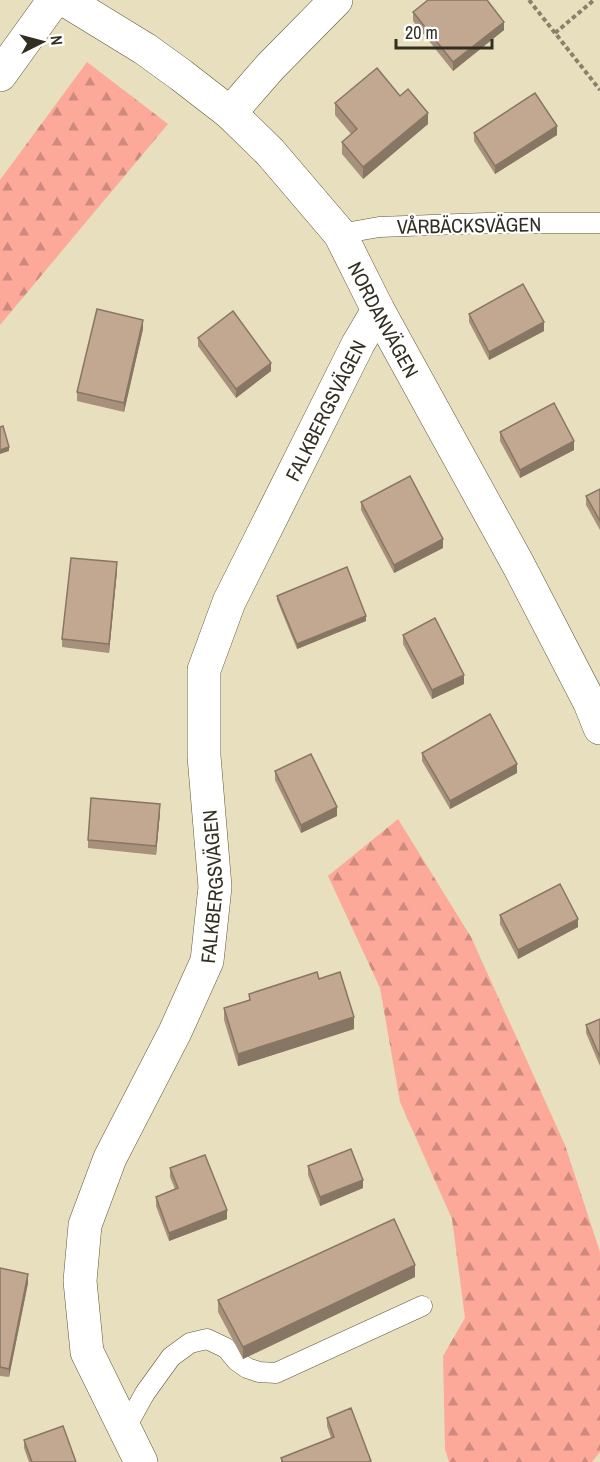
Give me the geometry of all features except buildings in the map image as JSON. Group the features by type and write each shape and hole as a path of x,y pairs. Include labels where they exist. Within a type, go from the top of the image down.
{"street":[{"path":"0,75 54,0"},
{"name":"NORDANVÄGEN","path":"65,0 145,48 230,113 270,152 340,234 378,310 519,566 590,703 600,728"},
{"path":"230,113 270,67 336,0"},
{"name":"FALKBERGSVÄGEN","path":"141,1462 87,1352 80,1281 85,1225 110,1158 175,1032 207,961 215,887 204,756 204,670 234,592 357,344 378,310"}],"lane":[{"name":"VÅRBÄCKSVÄGEN","path":"340,234 379,227 486,223 600,223"},
{"path":"125,1429 145,1393 171,1357 190,1343 207,1339 226,1348 237,1361 247,1368 276,1373 422,1306"}],"path":[{"path":"529,0 600,90"},
{"path":"555,33 594,0"}],"green space":[{"path":"87,62 168,124 0,325 0,180"},
{"path":"398,819 471,937 565,1145 600,1252 600,1452 592,1462 449,1462 445,1449 443,1356 465,1318 452,1219 400,1102 380,988 328,876"}]}
